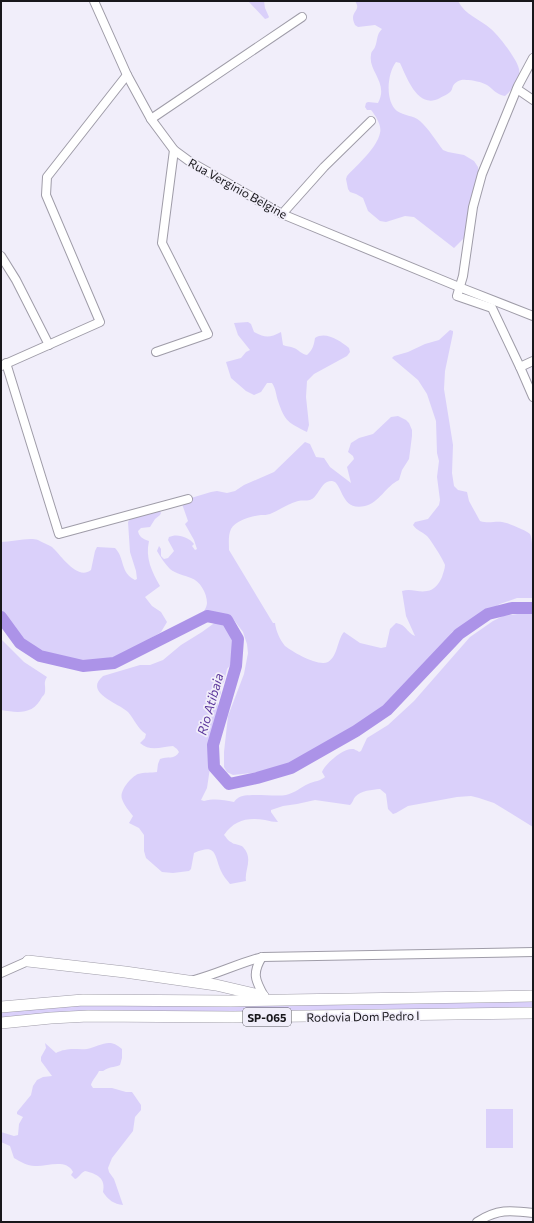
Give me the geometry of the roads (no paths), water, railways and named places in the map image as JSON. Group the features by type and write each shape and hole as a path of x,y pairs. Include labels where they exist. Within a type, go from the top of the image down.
{"highway":[{"path":"28,961 125,972 216,985 264,996 318,1000"},
{"name":"Rodovia Dom Pedro I","path":"1,1007 83,1000 231,1001 533,996"},
{"name":"Rodovia Dom Pedro I","path":"1,1024 52,1018 88,1016 240,1017 533,1013"}],"street":[{"name":"Rua Verginio Belgine","path":"94,1 127,75 151,119 174,150 189,161 282,214 533,316"},
{"path":"151,119 302,17"},
{"path":"533,58 516,89 482,174 473,207 464,276 458,296 492,308 533,397"},
{"path":"127,75 47,177 46,195 100,322 4,364 59,534 188,498"},
{"path":"516,89 533,100"},
{"path":"282,214 324,167 371,121"},
{"path":"156,352 208,334 162,243 174,150"},
{"path":"1,256 16,280 49,345"},
{"path":"520,367 533,361"},
{"path":"187,981 205,977 244,962 262,957 533,952"},
{"path":"262,957 256,966 256,977 258,986 264,996"},
{"path":"1,973 28,961"},
{"path":"477,1222 495,1213 510,1210 533,1213"}],"waterway":[{"name":"Rio Atibaia","path":"1,617 20,643 40,656 83,666 114,663 207,616 227,620 238,639 236,666 213,745 214,767 229,784 291,768 356,731 387,710 459,634 488,614 512,608 533,608"}]}
